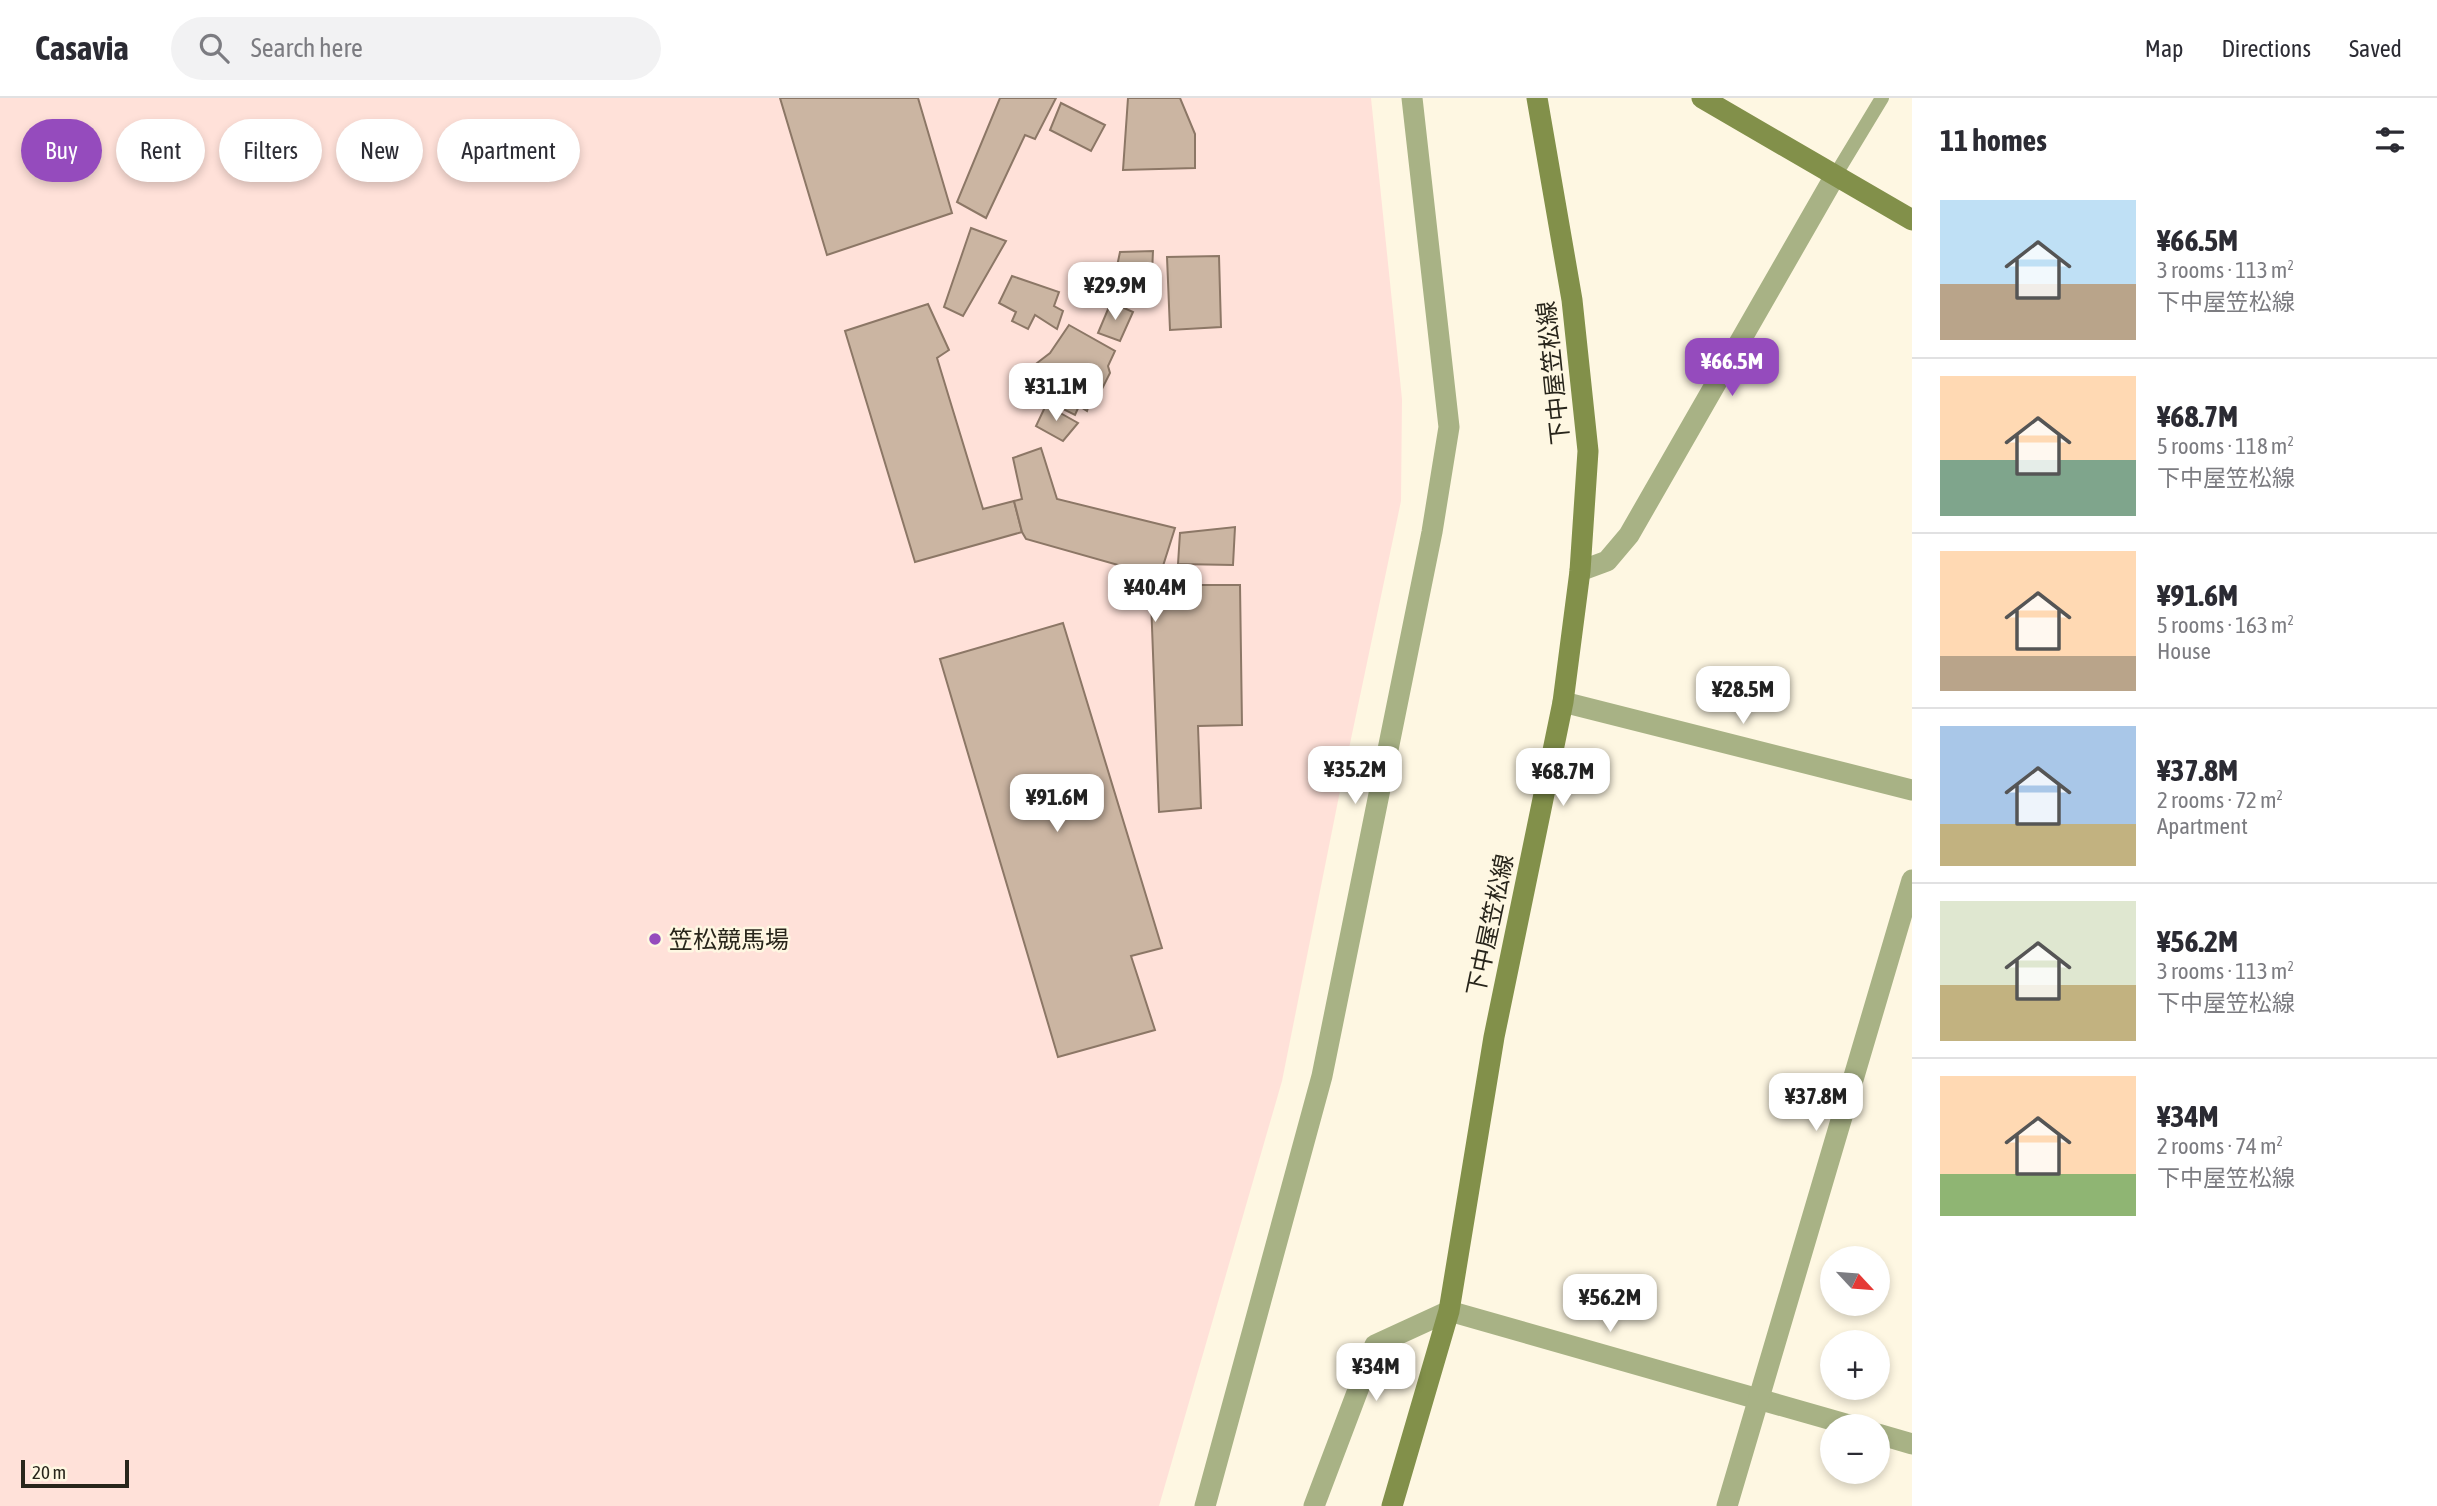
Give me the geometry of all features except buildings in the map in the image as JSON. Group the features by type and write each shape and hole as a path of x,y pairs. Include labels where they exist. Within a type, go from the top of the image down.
{"main road":[{"name":"下中屋笠松線","path":"1392,1506 1449,1311 1494,1037 1563,702 1580,571 1588,451 1572,300 1536,98"},
{"path":"1702,98 1912,220"}],"street":[{"path":"1205,1506 1322,1076 1432,532 1449,427 1412,98"},
{"path":"1580,571 1607,561 1629,536 1836,174"},
{"path":"1563,702 1912,790"},
{"path":"1727,1506 1912,880"},
{"path":"1314,1506 1375,1345 1449,1311 1820,1416"},
{"path":"1890,1438 1912,1444"}],"lane":[{"path":"1836,174 1882,98"}],"shaded area":[{"name":"笠松競馬場","path":"0,98 1371,98 1402,399 1401,501 1282,1081 1159,1506 0,1506"}],"place":[{"name":"笠松競馬場","path":"655,939"}]}
